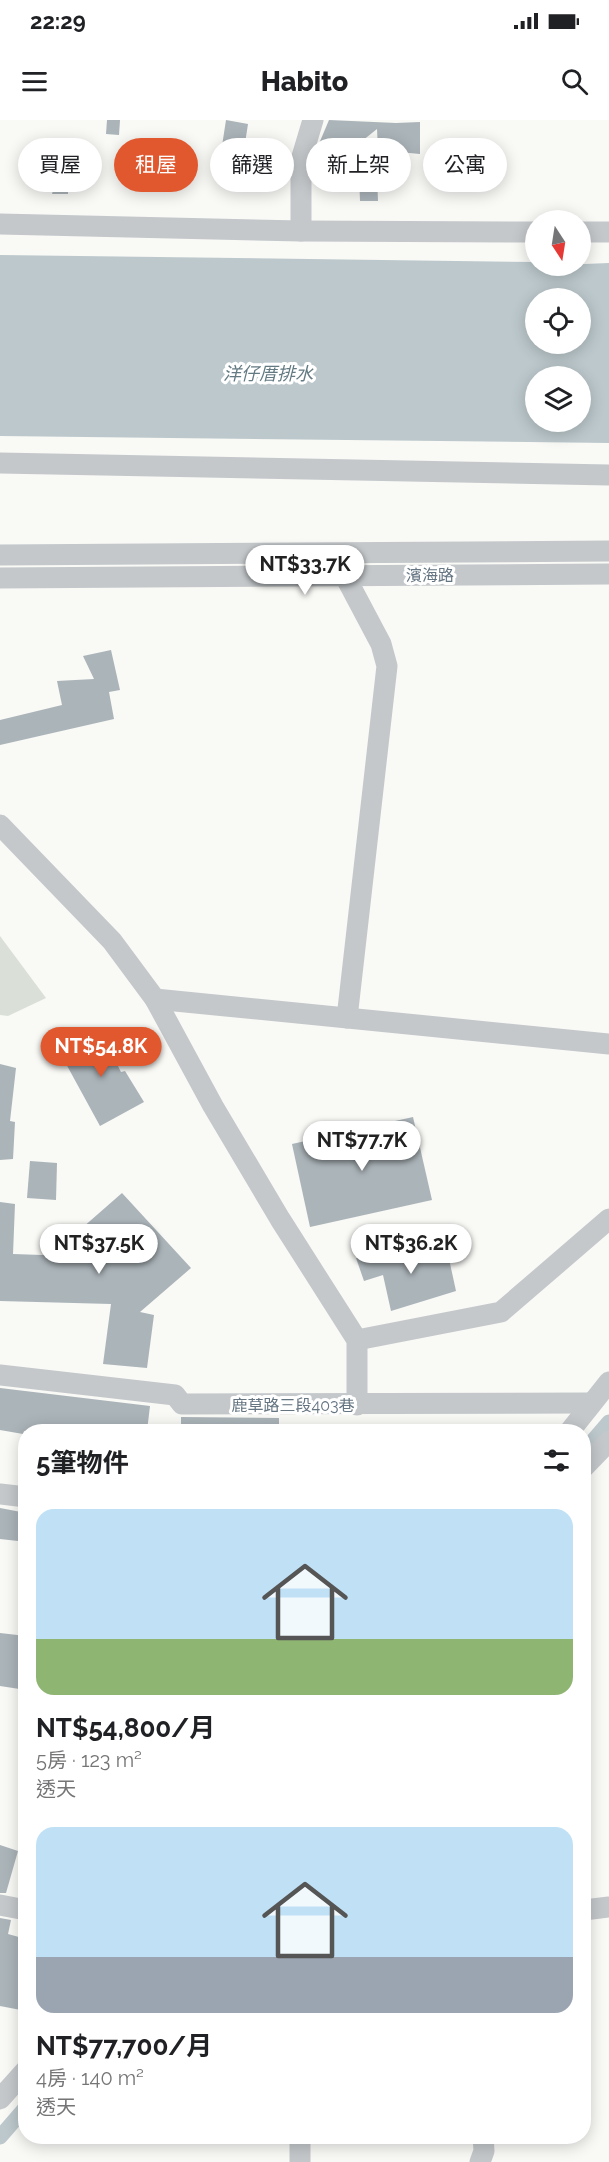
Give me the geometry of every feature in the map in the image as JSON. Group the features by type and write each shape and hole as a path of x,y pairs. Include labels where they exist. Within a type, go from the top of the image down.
{"street":[{"path":"301,231 301,160 306,121"},
{"path":"0,224 301,231 525,232"},
{"path":"591,232 609,232"},
{"path":"0,464 609,475"},
{"name":"濱海路","path":"0,555 609,551"},
{"name":"濱海路","path":"0,578 609,574"},
{"path":"345,576 381,644 387,666 347,1018"},
{"path":"0,825 112,941 155,999 256,1178 357,1340 357,1406"},
{"path":"155,999 609,1044"},
{"path":"357,1340 501,1312 609,1219"},
{"name":"鹿草路三段403巷","path":"0,1375 175,1395 182,1404 357,1406 591,1403"},
{"path":"575,1424 609,1382"},
{"path":"591,1460 609,1441"},
{"path":"0,1494 18,1496"},
{"path":"0,1905 18,1908"},
{"path":"591,1909 609,1907"},
{"path":"0,2099 18,2079"},
{"path":"300,2144 300,2162"},
{"path":"480,2162 483,2144"}],"shaded area":[{"path":"0,936 46,998 8,1016 0,1015"}],"water":[{"name":"洋仔厝排水","path":"0,255 525,262 525,276 591,276 591,264 609,263 609,443 0,436"}],"building":[{"path":"107,120 120,120 119,135 106,134"},
{"path":"226,120 248,124 246,138 223,138"},
{"path":"329,120 420,122 420,154 411,153 411,138 377,138 377,129 366,138 321,138"},
{"path":"53,192 68,192 68,194 52,194"},
{"path":"360,192 378,192 378,201 360,201"},
{"path":"111,650 120,690 109,692 114,719 0,745 0,720 62,705 57,681 94,679 83,656"},
{"path":"99,1029 121,1072 125,1071 144,1102 100,1126 59,1051"},
{"path":"0,1064 16,1068 10,1121 15,1122 13,1159 0,1160"},
{"path":"413,1117 432,1200 310,1227 292,1144"},
{"path":"30,1161 57,1163 56,1200 27,1198"},
{"path":"122,1193 191,1268 140,1312 154,1315 147,1368 103,1364 111,1304 0,1301 0,1202 15,1204 13,1254 71,1256 66,1242"},
{"path":"446,1245 456,1291 391,1311 383,1275 364,1281 356,1258"},
{"path":"0,1388 150,1406 148,1424 18,1424 18,1433 0,1430"},
{"path":"181,1417 279,1418 279,1424 181,1424"},
{"path":"0,1508 18,1511 18,1541 0,1539"},
{"path":"0,1633 18,1635 18,1689 0,1686"},
{"path":"0,1845 18,1851 6,1893 0,1893"},
{"path":"0,1918 11,1920 8,1934 18,1937 18,2009 0,2006"}],"waterway":[{"path":"591,1443 609,1422"},
{"path":"0,2137 18,2116"}]}
